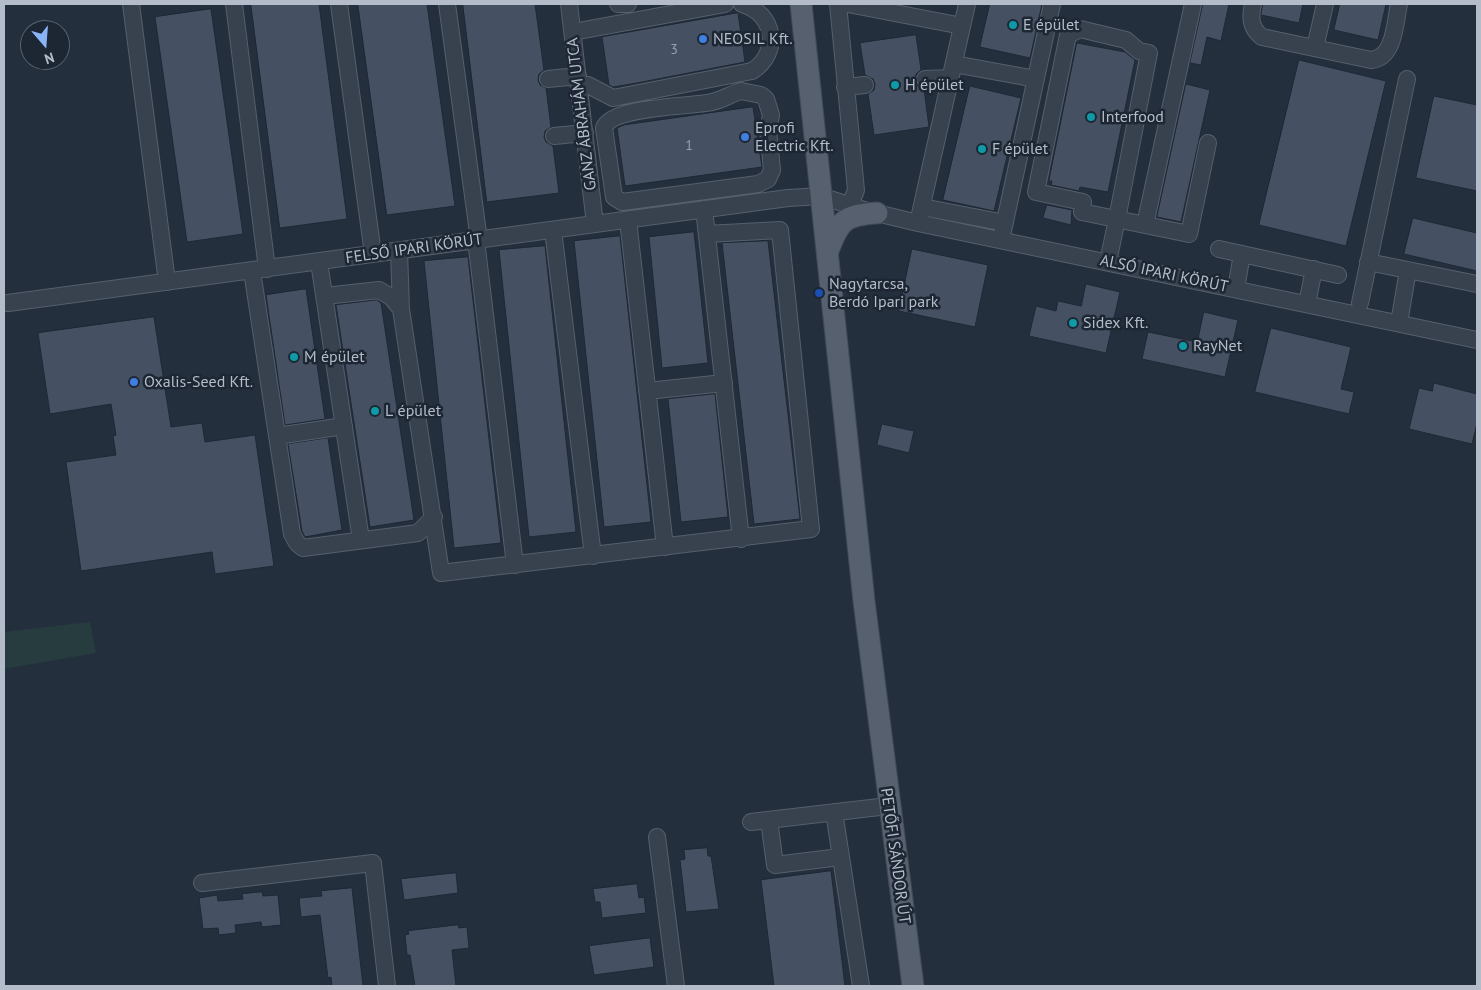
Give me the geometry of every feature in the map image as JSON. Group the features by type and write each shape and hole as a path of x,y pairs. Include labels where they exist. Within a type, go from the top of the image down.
{"main road":[{"name":"PETŐFI SÁNDOR ÚT","path":"801,4 878,726 912,986"},
{"path":"827,254 842,222 853,216 877,213"}],"street":[{"path":"131,4 167,282"},
{"path":"234,4 277,436 292,534 297,543 303,548 418,533 434,517"},
{"path":"339,4 374,254"},
{"path":"447,4 472,149 478,240 515,565"},
{"name":"GANZ ÁBRAHÁM UTCA","path":"569,4 595,224"},
{"path":"618,4 628,4"},
{"path":"573,32 725,4"},
{"path":"548,79 579,81 613,98 752,71 760,66 767,56 771,46 771,32 762,15 750,6 742,4"},
{"path":"838,4 856,190 850,206"},
{"path":"848,4 962,26"},
{"path":"918,223 967,4"},
{"path":"1001,240 1052,4"},
{"path":"1145,225 1193,4"},
{"path":"1254,4 1252,24 1257,33 1262,36 1371,60 1382,58 1390,46 1399,4"},
{"path":"1315,48 1325,4"},
{"path":"1108,262 1117,219 1149,53 1139,51 1126,40 1080,29 1068,35 1036,192 1084,202 1082,212 1117,219 1189,234 1208,143"},
{"path":"924,79 952,71 1036,79"},
{"path":"1360,303 1407,79"},
{"path":"846,87 865,86"},
{"path":"554,136 605,124 608,120 626,114 712,102 741,91 762,95 766,100 771,115 768,130 771,175 764,182 622,202 618,201 613,194 605,124"},
{"path":"592,196 613,194"},
{"name":"FELSŐ IPARI KÖRÚT","path":"8,303 704,209 788,198 821,196"},
{"name":"ALSÓ IPARI KÖRÚT","path":"821,196 850,206 918,223 1477,340"},
{"path":"922,206 1005,222"},
{"path":"704,209 741,539"},
{"path":"628,220 665,547"},
{"path":"553,230 593,556"},
{"path":"399,251 401,309 441,573 741,539 811,529 780,230 706,234"},
{"path":"1219,249 1338,275"},
{"path":"1236,289 1242,254"},
{"path":"319,262 361,540"},
{"path":"1368,262 1477,284"},
{"path":"1307,304 1314,270"},
{"path":"1399,323 1408,270"},
{"path":"325,296 371,289 378,290 391,296 401,309"},
{"path":"647,391 724,383"},
{"path":"277,436 344,426"},
{"path":"752,822 888,806"},
{"path":"834,812 861,986"},
{"path":"769,820 775,865 840,856"},
{"path":"657,837 676,986"},
{"path":"202,884 373,863 387,986"}],"green space":[{"path":"90,622 96,653 4,669 4,632"}],"building":[{"path":"251,4 319,4 347,219 280,228"},
{"path":"358,4 427,4 455,206 387,215"},
{"path":"463,4 535,4 544,70 539,74 538,80 540,85 546,88 551,127 545,131 544,137 546,142 553,146 559,193 487,202"},
{"name":"E épület","path":"990,4 1042,4 1030,58 980,47"},
{"path":"1203,4 1229,4 1221,41 1207,37 1201,65 1190,63"},
{"path":"1263,4 1303,4 1299,23 1261,15"},
{"path":"1340,4 1386,4 1378,40 1334,30"},
{"path":"211,9 243,234 187,242 155,17"},
{"path":"738,13 745,62 637,83 613,87 609,85 602,37"},
{"name":"H épület","path":"916,35 921,70 916,74 915,80 917,85 924,89 929,127 874,135 868,94 874,90 875,84 873,79 865,75 860,43"},
{"name":"Interfood","path":"1077,43 1125,52 1135,60 1108,192 1080,187 1079,191 1051,185 1052,181 1049,181"},
{"path":"1299,60 1386,81 1346,246 1259,225"},
{"path":"1186,84 1210,90 1181,222 1157,217"},
{"name":"F épület","path":"970,86 1021,98 994,211 943,200"},
{"path":"1434,96 1477,105 1477,191 1416,178"},
{"path":"753,107 762,167 625,186 617,128 624,125"},
{"path":"1047,205 1072,210 1071,225 1043,218"},
{"path":"1413,218 1477,233 1477,271 1404,254"},
{"path":"694,232 708,363 662,368 649,237"},
{"path":"620,236 651,522 604,527 574,241"},
{"path":"768,241 800,519 754,524 722,243"},
{"path":"545,246 576,532 529,537 499,250"},
{"path":"912,249 988,265 975,327 899,311"},
{"path":"468,257 501,543 454,548 424,261"},
{"name":"Sidex Kft.","path":"1086,284 1120,292 1106,353 1029,336 1036,306 1056,311 1058,301 1081,306"},
{"name":"M épület","path":"306,289 325,419 285,425 266,295"},
{"name":"L épület","path":"377,300 381,303 414,520 370,527 336,305"},
{"name":"RayNet","path":"1204,312 1238,320 1225,377 1142,359 1148,332 1197,342"},
{"path":"154,317 171,427 202,423 205,442 255,435 274,566 215,574 212,552 81,571 66,462 116,455 113,436 116,435 111,404 50,414 38,333"},
{"path":"1271,328 1351,347 1341,389 1354,392 1349,414 1255,392"},
{"path":"1434,383 1477,394 1477,423 1472,444 1409,429 1419,388 1432,391"},
{"path":"715,394 728,517 681,522 668,399"},
{"path":"882,424 914,431 909,453 877,445"},
{"path":"328,438 342,530 305,537 302,531 288,444"},
{"path":"707,848 708,856 711,856 719,909 686,912 680,860 685,859 684,850"},
{"path":"831,871 845,986 774,986 761,880"},
{"path":"456,873 458,893 404,900 401,879"},
{"path":"637,884 639,898 644,897 646,913 602,918 600,902 595,902 593,889"},
{"path":"352,888 363,986 332,986 331,977 328,978 320,915 301,917 299,898 322,896 321,891"},
{"path":"262,892 263,896 278,895 281,925 262,927 261,922 235,925 236,933 219,935 218,928 203,929 199,898 217,895 218,901 243,899 242,894"},
{"path":"458,925 459,928 467,927 469,948 452,950 456,986 415,986 410,955 407,955 405,935 409,934 408,931"},
{"path":"650,938 654,967 594,975 589,946"}],"place":[{"name":"E épület","path":"1013,25"},
{"name":"NEOSIL Kft.","path":"703,39"},
{"name":"H épület","path":"895,85"},
{"name":"Interfood","path":"1091,117"},
{"name":"Eprofi Electric Kft.","path":"745,137"},
{"name":"F épület","path":"982,149"},
{"name":"Nagytarcsa, Berdó Ipari park","path":"819,293"},
{"name":"Sidex Kft.","path":"1073,323"},
{"name":"RayNet","path":"1183,346"},
{"name":"M épület","path":"294,357"},
{"name":"Oxalis-Seed Kft.","path":"134,382"},
{"name":"L épület","path":"375,411"}]}
